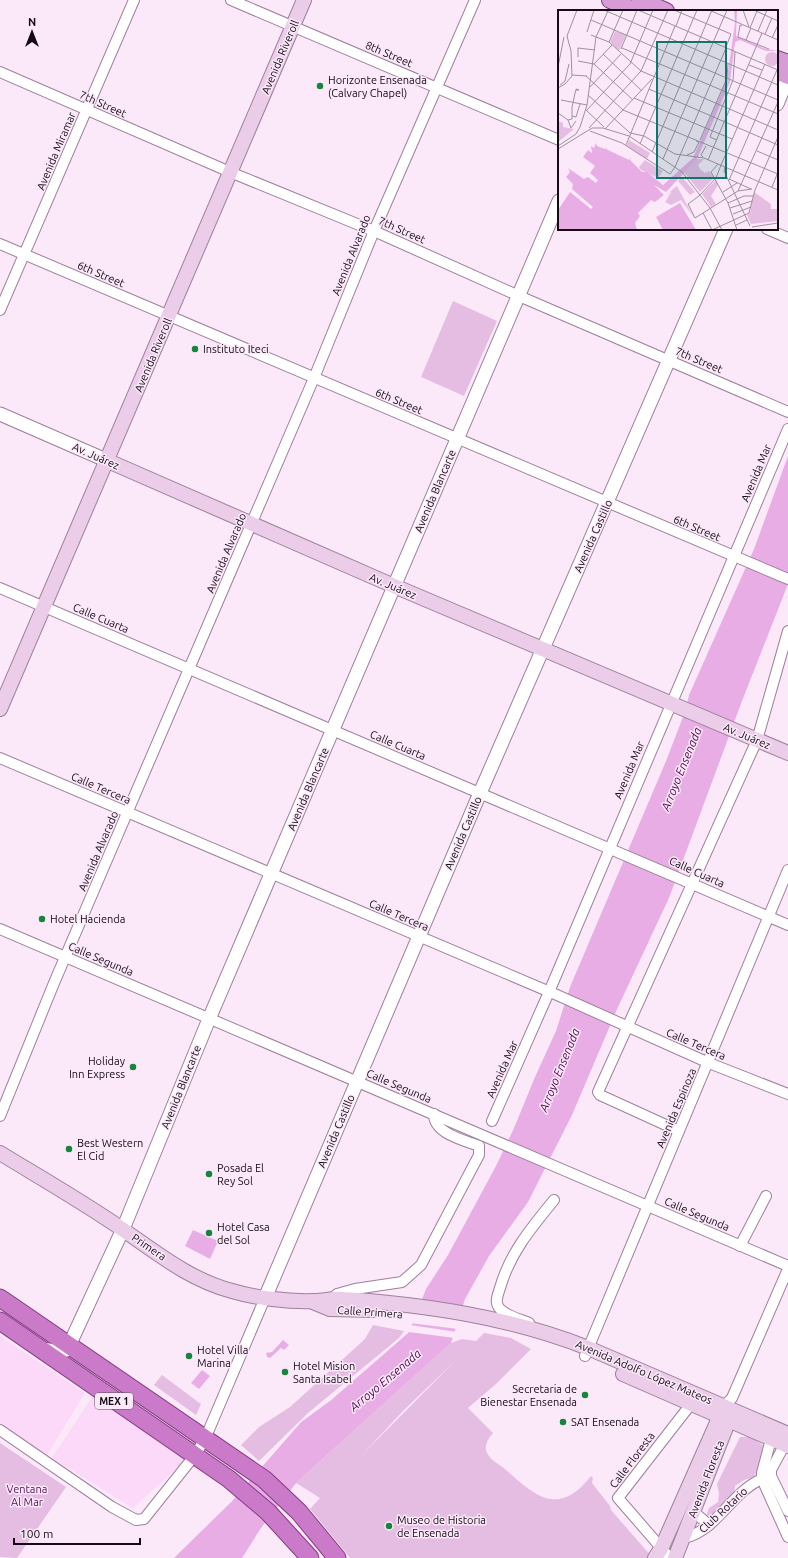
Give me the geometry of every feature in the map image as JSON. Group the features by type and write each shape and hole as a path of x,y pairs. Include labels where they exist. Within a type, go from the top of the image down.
{"highway":[{"name":"MEX 1","path":"0,1298 264,1479 299,1512 337,1558"},
{"name":"MEX 1","path":"0,1321 229,1479 284,1528 310,1558"}],"main road":[{"name":"Avenida Riveroll","path":"0,709 43,606 108,461 304,0"},
{"path":"610,0 662,10"},
{"path":"778,59 788,64"},
{"path":"778,72 788,77"},
{"name":"Av. Juárez","path":"108,461 394,586 788,753"},
{"name":"Primera","path":"0,1153 123,1229 190,1275 206,1283 233,1292 265,1298 313,1302"},
{"name":"Calle Primera","path":"313,1302 397,1308 489,1321 537,1333 587,1352"},
{"name":"Avenida Adolfo López Mateos","path":"587,1352 691,1404 727,1410 771,1438 787,1441"},
{"name":"Avenida Adolfo López Mateos","path":"587,1352 727,1410 787,1441"},
{"name":"Avenida Floresta","path":"675,1558 694,1512 727,1410"},
{"name":"Avenida Floresta","path":"662,1554 727,1410"}],"street":[{"name":"Avenida Miramar","path":"0,310 134,0"},
{"name":"8th Street","path":"231,0 558,140"},
{"name":"Avenida Alvarado","path":"0,1116 314,378 374,231 475,0"},
{"name":"7th Street","path":"0,72 230,172 374,231 518,296 788,412"},
{"path":"778,102 788,77"},
{"name":"Avenida Blancarte","path":"70,1345 123,1229 209,1019 558,204"},
{"name":"Avenida Castillo","path":"0,1430 112,1507 136,1520 144,1519 195,1455 205,1439 480,793 670,361 726,230"},
{"path":"769,230 788,238"},
{"name":"6th Street","path":"0,244 788,579"},
{"name":"Av. Juárez","path":"0,414 108,461"},
{"name":"Avenida Mar","path":"492,1121 553,994 614,849 670,703 736,557 788,429"},
{"name":"Calle Cuarta","path":"0,588 190,668 332,731 614,849 788,925"},
{"path":"679,1130 598,1094 626,1026 757,740 788,632"},
{"name":"Calle Tercera","path":"0,758 553,994 708,1063 788,1094"},
{"name":"Avenida Espinoza","path":"587,1352 788,870"},
{"name":"Calle Segunda","path":"0,929 438,1115 788,1268"},
{"path":"331,1304 336,1294 355,1288 402,1282 421,1266 479,1155 480,1149 479,1146 444,1132 434,1120 438,1115"},
{"path":"740,1246 766,1196"},
{"path":"537,1333 534,1325 502,1312 497,1304 505,1270 519,1244 554,1200"},
{"name":"Avenida Floresta","path":"727,1410 788,1268"},
{"path":"40,1349 63,1352 70,1345"},
{"name":"Calle Floresta","path":"662,1554 618,1498 691,1404"},
{"path":"771,1438 762,1473 762,1479 788,1537"},
{"path":"787,1441 771,1470 771,1476 788,1511"},
{"name":"Club Rotario","path":"684,1538 696,1535 709,1525 752,1483 762,1479"},
{"path":"694,1512 709,1525"}],"shaded area":[{"path":"0,1336 85,1393 47,1455 0,1423"},
{"path":"92,1397 188,1458 133,1508 52,1458"}],"green space":[{"path":"453,301 497,321 464,396 421,377"},
{"path":"373,1325 404,1331 399,1338 308,1413 259,1461 241,1445 259,1427 290,1407 365,1339"},
{"path":"484,1333 511,1338 531,1349 496,1384 468,1408 493,1433 486,1445 486,1450 489,1456 527,1488 548,1498 558,1499 568,1496 579,1489 591,1476 593,1478 592,1483 610,1506 611,1510 652,1557 651,1558 350,1558 310,1509 320,1498 296,1483 451,1343 462,1339 476,1341","holes":["456,1360 362,1455 403,1411"]},
{"path":"162,1375 201,1404 196,1415 154,1385"},
{"path":"740,1437 751,1437 767,1448 754,1477 744,1480 735,1486 734,1496 711,1520 706,1516 709,1508 718,1502 719,1493 717,1484"},
{"name":"Ventana Al Mar","path":"0,1443 66,1487 17,1558 0,1557"}],"water":[{"name":"Arroyo Ensenada","path":"788,456 788,584 742,701 669,898 618,1007 572,1115 528,1202 489,1256 465,1299 451,1343 296,1483 261,1528 242,1558 174,1558 231,1502 301,1422 331,1400 409,1332 426,1289 448,1255 496,1166 556,1031 570,987 666,761 686,709 689,695 754,549"},
{"path":"193,1230 218,1241 210,1259 185,1246"},
{"path":"283,1340 289,1345 284,1350 281,1348 270,1358 267,1357 266,1353 272,1352"},
{"path":"202,1370 210,1376 199,1389 191,1383"}],"pier":[{"path":"419,1300 465,1306 458,1329 410,1323"},
{"path":"410,1325 457,1332 455,1338 409,1332 331,1400 301,1422 231,1502 172,1558 229,1501 300,1421 330,1399 406,1334"}],"place":[{"name":"Horizonte Ensenada (Calvary Chapel)","path":"320,86"},
{"name":"Instituto Iteci","path":"195,349"},
{"name":"Hotel Hacienda","path":"42,919"},
{"name":"Holiday Inn Express","path":"133,1067"},
{"name":"Best Western El Cid","path":"69,1149"},
{"name":"Posada El Rey Sol","path":"209,1174"},
{"name":"Hotel Casa del Sol","path":"209,1233"},
{"name":"Hotel Villa Marina","path":"189,1356"},
{"name":"Hotel Mision Santa Isabel","path":"285,1372"},
{"name":"Secretaria de Bienestar Ensenada","path":"585,1395"},
{"name":"SAT Ensenada","path":"563,1422"},
{"name":"Museo de Historia de Ensenada","path":"389,1526"}]}
